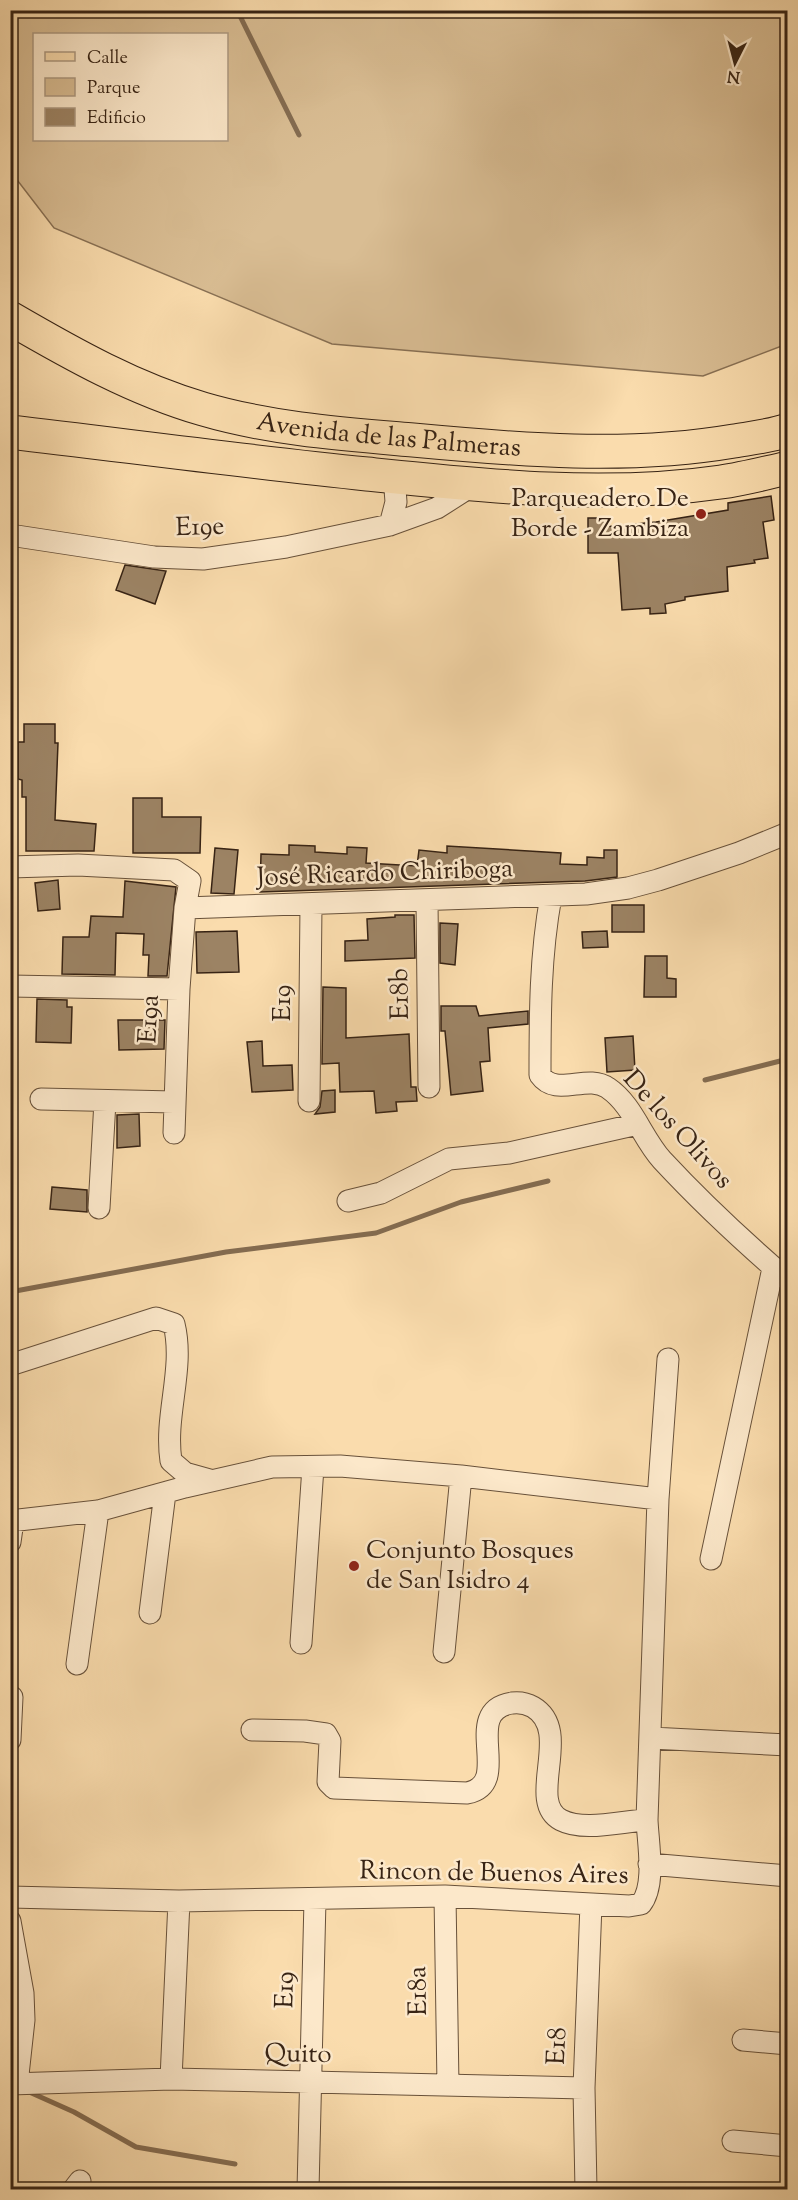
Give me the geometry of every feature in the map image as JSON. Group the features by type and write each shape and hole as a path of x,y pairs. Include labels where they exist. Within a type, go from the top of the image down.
{"main road":[{"name":"Avenida de las Palmeras","path":"10,318 72,355 142,388 202,409 258,423 512,449 621,452 697,447 788,430"},
{"name":"Avenida de las Palmeras","path":"10,432 394,477 564,490 650,489 721,482 788,468"}],"street":[{"path":"390,525 396,502 394,477"},
{"name":"E19e","path":"10,535 154,557 203,559 286,547 390,525 437,508 474,484"},
{"name":"José Ricardo Chiriboga","path":"185,908 551,896 628,888 740,853 788,833"},
{"path":"10,867 78,865 174,870 190,881 185,908"},
{"name":"De los Olivos","path":"551,896 544,933 540,992 540,1075 545,1083 554,1086 591,1083 607,1087 624,1103 661,1159 780,1274"},
{"name":"E18b","path":"427,901 429,1087"},
{"name":"E19","path":"309,1101 311,905"},
{"name":"E19a","path":"174,1133 179,989 185,908"},
{"path":"10,986 179,989"},
{"path":"41,1099 174,1102"},
{"path":"99,1208 105,1101"},
{"path":"348,1201 381,1193 449,1159 509,1153 638,1124"},
{"path":"711,1559 780,1274"},
{"path":"10,1365 156,1318 174,1324 178,1342 168,1443 171,1461 185,1473 214,1481"},
{"name":"Rincon de Buenos Aires","path":"10,1897 178,1901 444,1896 591,1904 641,1904 647,1896 649,1864 648,1820 658,1499 668,1359"},
{"path":"10,1542 12,1521 98,1511 272,1467 313,1467 461,1476 658,1499"},
{"path":"301,1643 313,1467"},
{"path":"444,1652 461,1476"},
{"path":"150,1613 165,1493"},
{"path":"77,1664 98,1511"},
{"path":"10,1740 12,1697"},
{"path":"252,1730 305,1731 326,1734 330,1741 327,1778 334,1788 467,1792 481,1787 487,1779 486,1729 489,1719 503,1705 522,1702 542,1713 550,1725 548,1800 557,1818 564,1822 589,1825 648,1820"},
{"path":"651,1738 788,1745"},
{"path":"649,1864 788,1876"},
{"name":"E18a","path":"444,1896 448,2085"},
{"name":"E19","path":"308,2190 315,1900"},
{"path":"171,2079 178,1901"},
{"name":"E18","path":"586,2190 584,2088 591,1904"},
{"path":"10,1921 17,1991 24,2020 14,2084"},
{"path":"743,2040 788,2044"},
{"name":"Quito","path":"14,2084 171,2079 584,2088"},
{"path":"733,2141 788,2146"}],"green space":[{"path":"11,10 787,11 787,344 703,376 332,344 54,228 11,172"}],"building":[{"path":"771,496 774,520 763,522 768,558 754,560 755,563 727,567 728,591 685,597 685,600 665,604 666,613 650,614 650,608 622,610 618,553 588,553 588,518 604,518 604,527 656,522 728,510 728,503"},
{"path":"125,565 166,571 155,604 116,590"},
{"path":"24,724 55,724 55,743 58,743 55,820 96,824 94,851 26,851 26,797 22,797 22,780 18,779 18,742 24,742"},
{"path":"133,798 162,798 162,817 201,817 200,853 133,853"},
{"path":"289,845 315,846 315,852 347,854 347,847 367,848 366,863 417,866 419,850 447,853 447,846 561,853 560,864 587,865 587,857 604,858 604,850 617,850 617,877 585,881 260,892 261,854 289,855"},
{"path":"215,848 238,850 234,894 211,893"},
{"path":"58,880 60,909 38,911 35,883"},
{"path":"125,881 176,887 167,976 148,976 149,955 143,955 144,934 116,933 115,975 62,974 63,937 89,937 91,916 123,917"},
{"path":"612,905 644,905 644,932 612,932"},
{"path":"395,915 414,915 415,958 345,961 345,941 368,940 367,919 395,917"},
{"path":"440,923 458,924 455,965 440,963"},
{"path":"237,931 239,972 197,973 196,932"},
{"path":"607,931 608,947 583,948 582,932"},
{"path":"645,956 667,956 667,978 676,979 676,997 644,997"},
{"path":"323,987 346,988 346,1038 409,1034 411,1087 416,1087 417,1101 396,1102 397,1111 376,1113 374,1091 340,1092 339,1063 322,1064"},
{"path":"37,999 67,1000 67,1007 72,1007 71,1043 36,1042"},
{"path":"441,1006 476,1006 479,1016 528,1011 528,1024 488,1028 490,1061 480,1062 483,1091 451,1095 445,1031 441,1031"},
{"path":"118,1020 165,1020 164,1049 119,1050"},
{"path":"633,1036 635,1070 607,1072 605,1038"},
{"path":"262,1041 263,1066 292,1065 293,1090 252,1092 247,1042"},
{"path":"335,1090 335,1112 315,1114 320,1107 322,1091"},
{"path":"139,1114 140,1146 117,1148 117,1115"},
{"path":"52,1187 87,1190 87,1212 50,1209"}],"waterway":[{"path":"237,10 299,135"},
{"path":"705,1080 788,1059"},
{"path":"10,1292 226,1252 376,1233 461,1202 548,1181"},
{"path":"27,2091 74,2112 136,2147 235,2164"}],"place":[{"name":"Parqueadero De Borde - Zambiza","path":"701,514"},
{"name":"Conjunto Bosques de San Isidro 4","path":"354,1566"}]}
